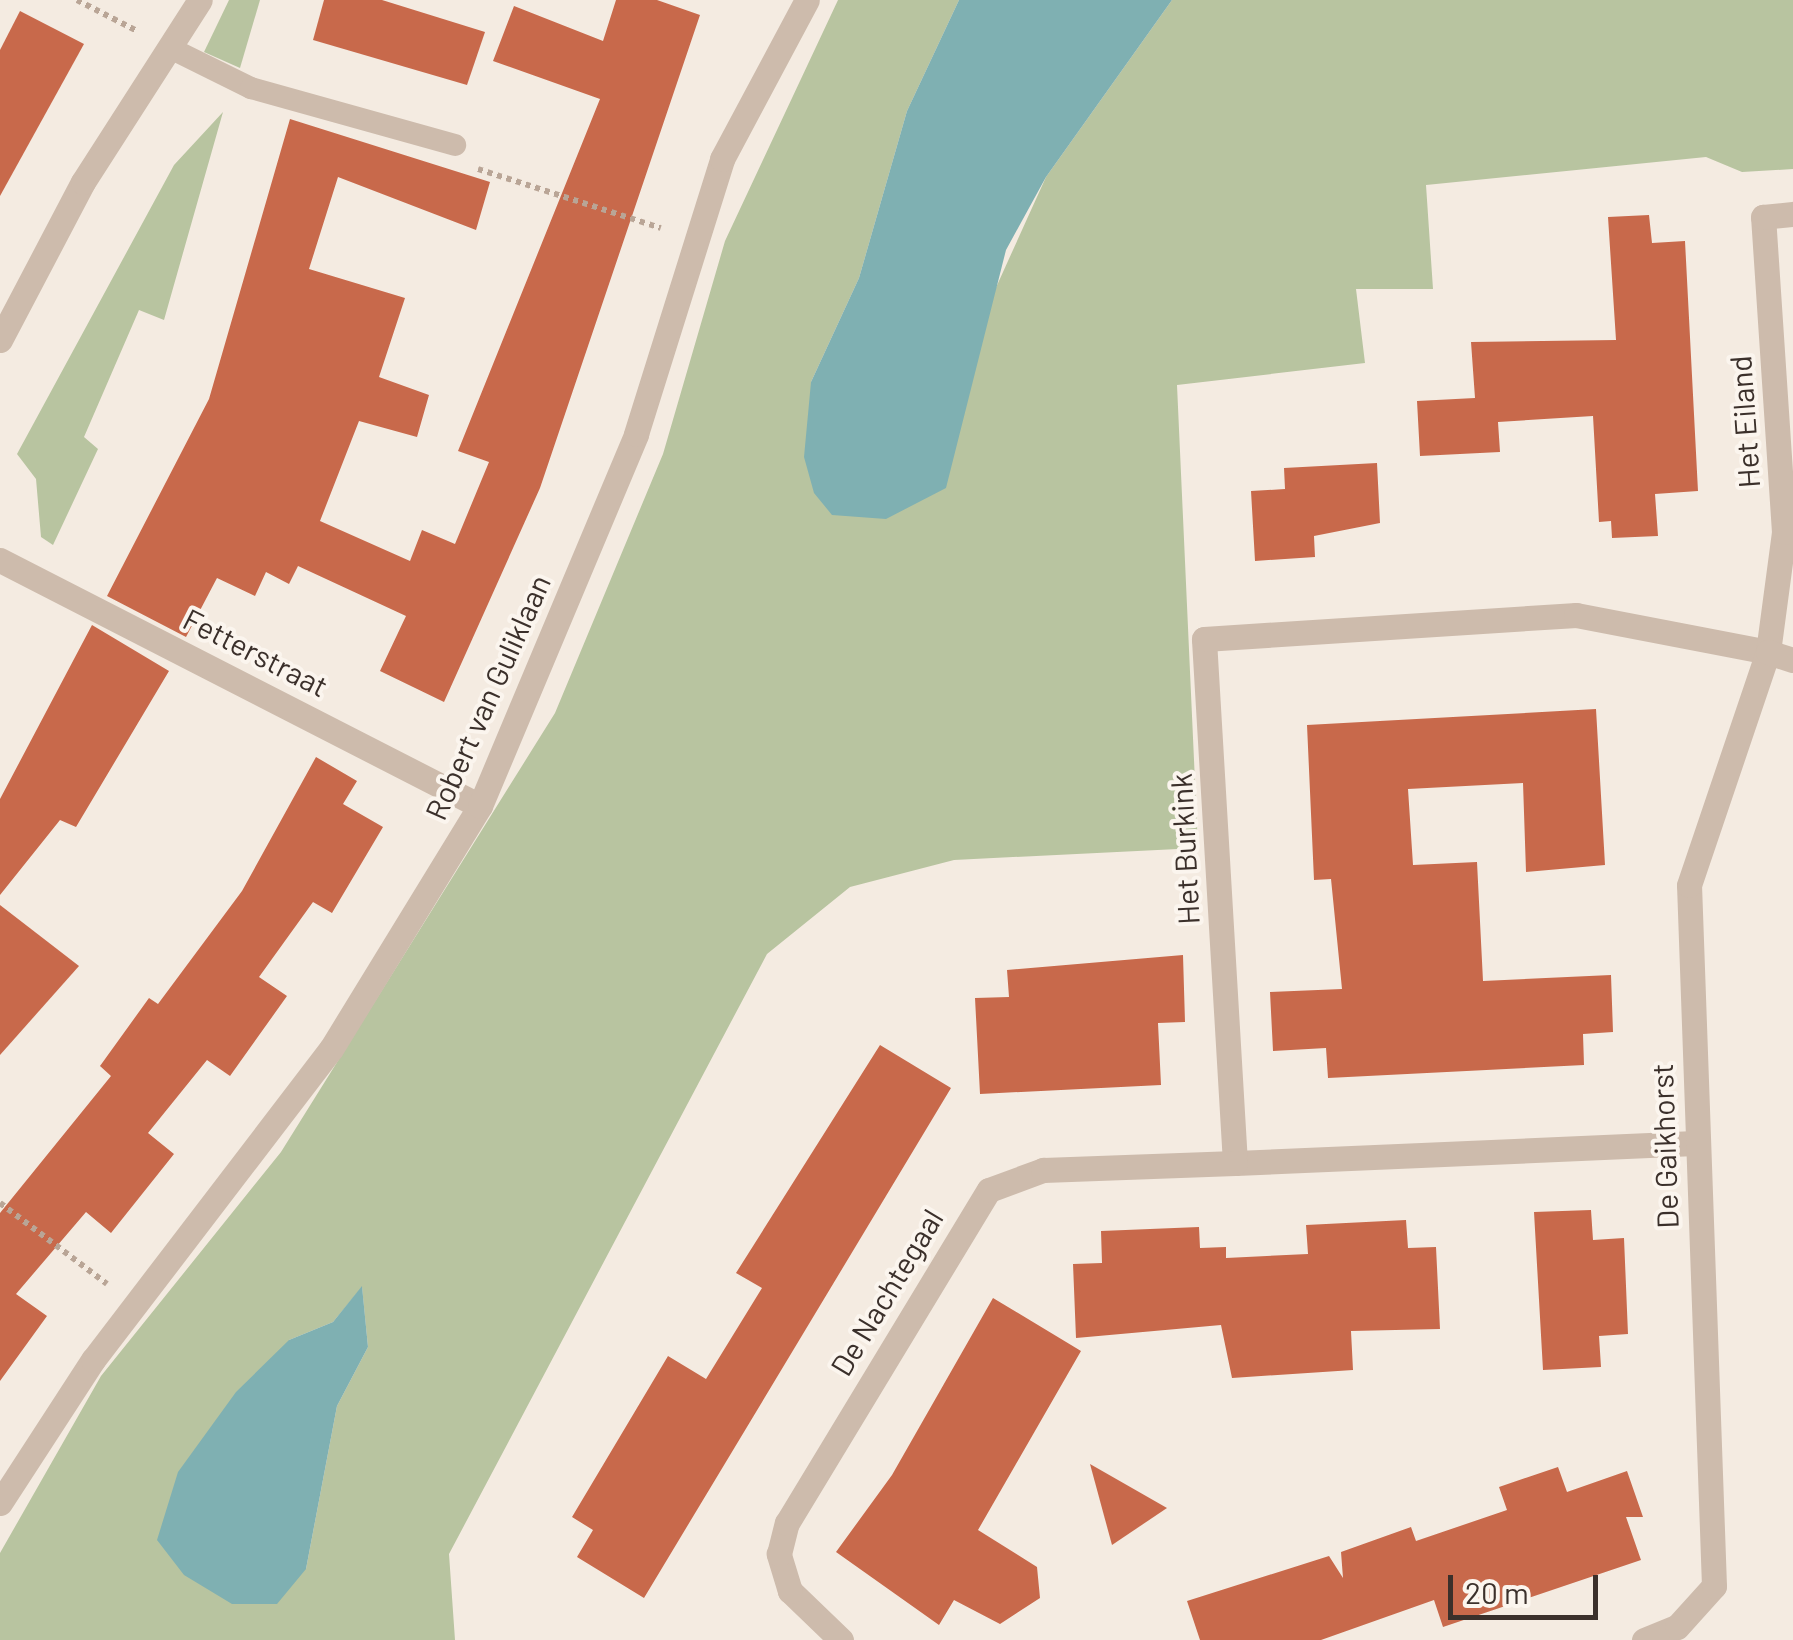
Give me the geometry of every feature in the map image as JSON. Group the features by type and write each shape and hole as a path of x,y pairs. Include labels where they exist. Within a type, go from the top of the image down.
{"street":[{"path":"0,340 83,182 174,50 200,0"},
{"name":"Robert van Guliklaan","path":"0,1503 135,1306 331,1049 480,806 636,434 695,239 746,106 806,0"},
{"name":"Het Eiland","path":"1768,652 1784,532 1763,217 1793,214"},
{"name":"Fetterstraat","path":"0,560 480,806"},
{"name":"Het Burkink","path":"1234,1163 1204,639 1576,615 1768,652"},
{"path":"1768,652 1793,660"},
{"name":"De Gaikhorst","path":"1644,1640 1682,1634 1714,1586 1716,1548 1695,1143 1689,885 1768,652"},
{"path":"1234,1163 1695,1143"},
{"name":"De Nachtegaal","path":"841,1640 790,1591 778,1554 787,1523 989,1190 1042,1170 1234,1163"}],"lane":[{"path":"174,50 251,88 454,145"}],"path":[{"path":"77,0 174,50"},
{"path":"454,145 454,161 695,239"},
{"path":"0,1202 135,1306"}],"green space":[{"path":"229,0 260,0 240,68 204,52"},
{"path":"838,0 959,0 907,111 859,278 811,382 989,303 1046,177 1172,0 1793,0 1793,169 1742,172 1706,157 1426,185 1433,289 1356,289 1365,363 1177,385 1198,848 954,860 850,887 767,954 449,1554 455,1640 0,1640 0,1553 101,1376 281,1152 555,713 663,454 725,241","holes":["362,1287 368,1347 337,1406 306,1569 289,1340 333,1322"]},
{"path":"223,112 164,320 139,310 84,437 98,449 53,545 41,537 36,479 17,454 174,165"}],"water":[{"path":"959,0 1172,0 1046,177 1006,250 946,488 886,519 832,515 814,493 804,457 811,382 859,278 907,111"},
{"path":"362,1286 368,1347 337,1406 306,1569 277,1604 232,1604 184,1575 157,1540 178,1472 236,1392 289,1340 333,1322"}],"building":[{"path":"324,0 382,0 485,32 467,85 313,40"},
{"path":"616,0 657,0 700,15 540,488 444,702 380,671 406,616 298,566 289,584 266,572 255,596 217,578 186,637 107,596 209,399 290,119 490,182 476,230 338,177 309,269 405,298 379,377 429,395 417,437 359,421 320,521 410,561 422,530 455,544 489,462 458,451 600,99 493,61 514,6 603,41"},
{"path":"20,11 84,44 0,196 0,50"},
{"path":"1649,215 1652,243 1685,241 1698,491 1655,494 1658,536 1612,538 1611,521 1599,522 1593,416 1498,422 1500,452 1420,456 1417,401 1475,398 1471,342 1616,340 1608,217"},
{"path":"1377,463 1380,523 1314,536 1315,557 1255,561 1251,491 1285,489 1284,468"},
{"path":"92,625 169,671 76,827 60,820 0,895 0,799"},
{"path":"1596,709 1605,865 1526,872 1523,783 1408,789 1413,865 1477,862 1483,981 1611,975 1613,1032 1583,1034 1584,1065 1328,1078 1326,1048 1273,1051 1270,992 1342,989 1331,879 1314,880 1307,725"},
{"path":"316,757 357,781 343,804 383,827 332,913 313,902 259,977 287,996 230,1076 207,1060 148,1133 174,1154 111,1233 86,1212 16,1294 47,1316 0,1381 0,1213 111,1076 100,1066 149,998 158,1004 242,891"},
{"path":"0,905 79,966 0,1055"},
{"path":"1183,955 1185,1022 1158,1023 1161,1085 980,1094 975,998 1009,997 1007,970"},
{"path":"880,1045 951,1088 644,1598 577,1557 593,1530 572,1517 668,1356 706,1379 762,1288 736,1273"},
{"path":"1591,1210 1593,1240 1624,1238 1628,1334 1599,1336 1601,1367 1543,1370 1534,1212"},
{"path":"1406,1220 1408,1248 1436,1247 1440,1329 1351,1331 1353,1370 1232,1378 1221,1325 1076,1338 1073,1264 1102,1263 1101,1231 1199,1227 1200,1248 1226,1247 1226,1258 1308,1254 1306,1225"},
{"path":"993,1298 1081,1351 978,1530 1037,1567 1040,1598 1000,1624 954,1600 939,1625 836,1552 892,1475"},
{"path":"1090,1464 1167,1508 1112,1545"},
{"path":"1558,1467 1567,1492 1627,1471 1643,1517 1626,1517 1641,1560 1443,1627 1434,1600 1321,1640 1200,1640 1187,1601 1329,1556 1343,1578 1341,1552 1411,1527 1416,1541 1507,1510 1499,1487"}]}
